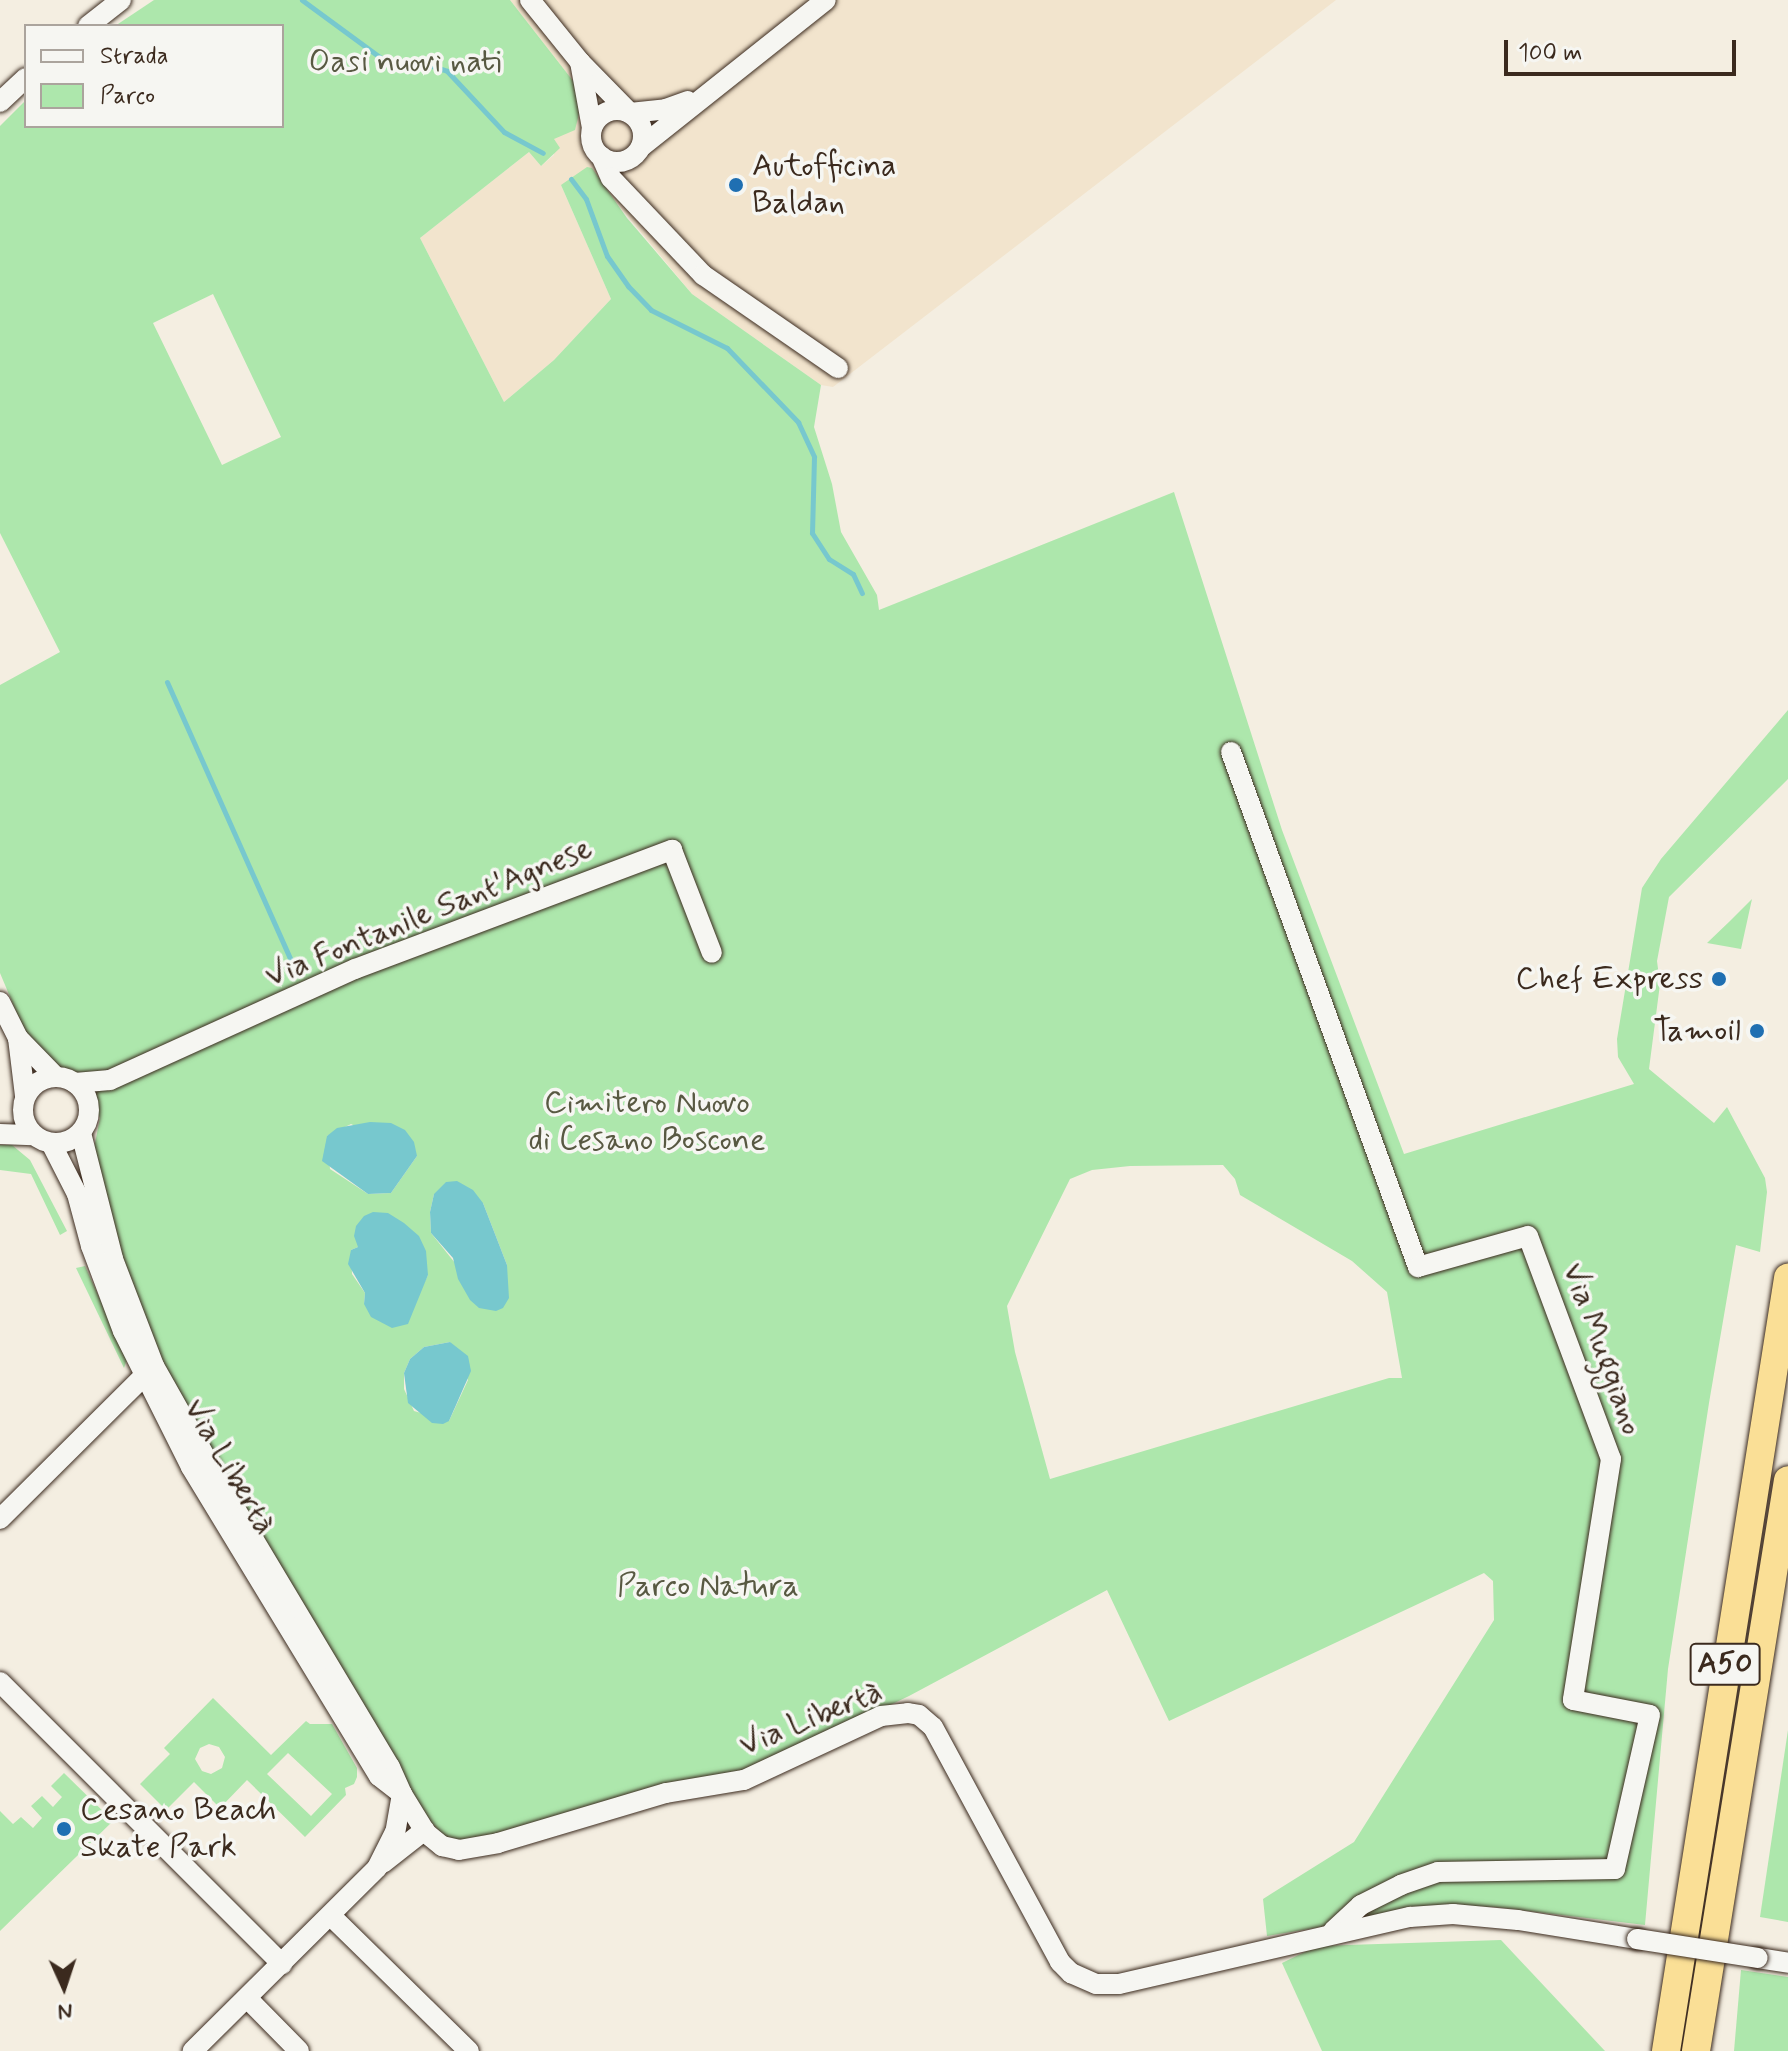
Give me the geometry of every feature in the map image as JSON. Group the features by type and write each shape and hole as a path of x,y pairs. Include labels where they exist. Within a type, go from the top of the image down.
{"highway":[{"name":"A50","path":"1666,2051 1788,1278"},
{"name":"A50","path":"1696,2051 1788,1480"}],"street":[{"path":"91,24 121,0"},
{"path":"530,0 580,62 641,124 628,177 633,198"},
{"path":"601,156 615,162 636,152 702,95 826,0"},
{"path":"580,62 592,143 611,178 711,282 838,368"},
{"path":"0,102 24,80"},
{"path":"592,128 608,111 630,113 666,109 702,95"},
{"name":"Via Muggiano","path":"1231,752 1418,1267 1528,1236 1611,1459 1573,1700 1650,1715 1615,1869 1438,1872 1401,1885 1361,1905 1330,1934"},
{"name":"Via Fontanile Sant'Agnese","path":"110,1080 392,955 420,948 672,850 712,953"},
{"path":"0,1002 18,1038 24,1121 42,1139"},
{"path":"18,1038 88,1100 89,1111"},
{"path":"0,1123 24,1100 37,1082 110,1080"},
{"path":"0,1134 72,1139 81,1133 89,1111 110,1080"},
{"name":"Via Libertà","path":"81,1133 113,1259 149,1370"},
{"name":"Via Libertà","path":"42,1139 77,1194 96,1261 149,1370 191,1467 379,1776 402,1794 425,1830 442,1846 459,1850 498,1843 666,1793 744,1780 881,1716 908,1713 919,1715 933,1727 1051,1949 1071,1973 1096,1984 1119,1984 1266,1949"},
{"path":"0,1519 149,1370"},
{"path":"0,1682 282,1964"},
{"path":"377,1868 395,1832 402,1794"},
{"path":"193,2051 377,1868 425,1830"},
{"name":"Via Muggiano","path":"1266,1949 1410,1917 1453,1914 1788,1963"},
{"path":"331,1916 469,2051"},
{"path":"247,1998 299,2051"}],"shaded area":[{"path":"510,0 1336,0 833,387 821,385 692,294 610,195 561,185 611,299 554,360 504,402 420,238 529,152 541,166 554,155 554,139 577,86"}],"green space":[{"path":"154,0 510,0 577,86 579,114 575,130 554,139 560,148 541,166 529,152 420,238 504,402 554,360 611,299 561,185 587,167 592,168 627,218 692,294 821,385 814,427 832,484 841,532 877,595 879,610 1174,492 1282,830 1404,1154 1634,1084 1618,1057 1617,1039 1642,888 1661,859 1788,710 1788,779 1669,897 1657,961 1660,984 1649,1069 1714,1123 1727,1107 1765,1178 1767,1192 1760,1252 1736,1245 1709,1403 1668,1669 1645,1925 1494,1907 1447,1906 1267,1936 1263,1899 1354,1842 1494,1620 1493,1581 1484,1573 1169,1721 1107,1590 909,1696 763,1766 468,1844 446,1839 416,1805 159,1363 120,1258 93,1153 100,1118 79,1075 58,1069 26,1035 0,973 0,685 60,652 0,533 0,126 24,102 24,128 284,128 284,24 118,24","holes":["213,294 281,437 222,465 153,323","351,1124 417,1156 391,1193 368,1194 330,1169 327,1136","1223,1165 1235,1179 1240,1195 1352,1261 1387,1292 1402,1378 1389,1378 1050,1479 1015,1352 1007,1306 1070,1179 1092,1170 1130,1166","434,1194 483,1203 507,1265 455,1263 431,1233 430,1212","358,1247 428,1275 422,1287 364,1304 365,1293 352,1274 351,1250","450,1342 468,1380 449,1421 414,1411 404,1389 404,1373 410,1359 424,1347"]},
{"path":"1752,899 1741,949 1707,943 1730,921"},
{"path":"0,1145 12,1145 30,1160 67,1231 60,1235 31,1174 0,1170"},
{"path":"85,1266 127,1359 124,1368 76,1268"},
{"path":"213,1698 271,1755 306,1721 310,1724 332,1724 357,1768 357,1777 354,1784 345,1788 346,1795 305,1837 247,1780 220,1808 194,1782 166,1810 140,1784 170,1754 164,1748","holes":["209,1744 219,1747 225,1757 222,1768 211,1774 202,1771 195,1759 200,1748","288,1753 332,1794 311,1816 267,1774"]},
{"path":"1788,1730 1788,1922 1760,1917"},
{"path":"64,1773 113,1821 0,1931 0,1811 13,1824 21,1817 33,1828 42,1818 31,1806 42,1796 53,1807 62,1797 51,1786"},
{"path":"1501,1940 1605,2051 1322,2051 1282,1963 1317,1946"},
{"path":"1741,1970 1788,1977 1788,2051 1734,2051"}],"water":[{"path":"370,1122 391,1123 405,1130 414,1142 417,1156 391,1193 368,1194 322,1161 327,1136 337,1128"},
{"path":"457,1181 473,1190 483,1203 507,1265 509,1298 503,1308 496,1311 479,1308 470,1300 458,1279 453,1258 431,1233 430,1212 434,1194 446,1182"},
{"path":"373,1212 388,1213 404,1223 419,1236 426,1251 428,1275 408,1324 392,1328 371,1317 364,1304 365,1293 348,1264 351,1250 358,1247 354,1236 356,1226 364,1216"},
{"path":"450,1342 468,1356 471,1371 449,1421 432,1423 408,1403 404,1373 410,1359 424,1347"}],"waterway":[{"path":"302,0 392,66 432,66 447,71 504,132 543,153"},
{"path":"571,179 586,199 607,256 628,286 651,310 727,348 798,422 814,457 812,533 829,559 853,574 862,593"},
{"path":"167,682 292,963"}],"place":[{"name":"Autofficina Baldan","path":"736,185"},
{"name":"Chef Express","path":"1719,979"},
{"name":"Tamoil","path":"1757,1031"},
{"name":"Cesano Beach Skate Park","path":"64,1829"}],"park label":[{"name":"Oasi nuovi nati","path":"405,62"},
{"name":"Cimitero Nuovo di Cesano Boscone","path":"647,1122"},
{"name":"Parco Natura","path":"708,1586"}]}
